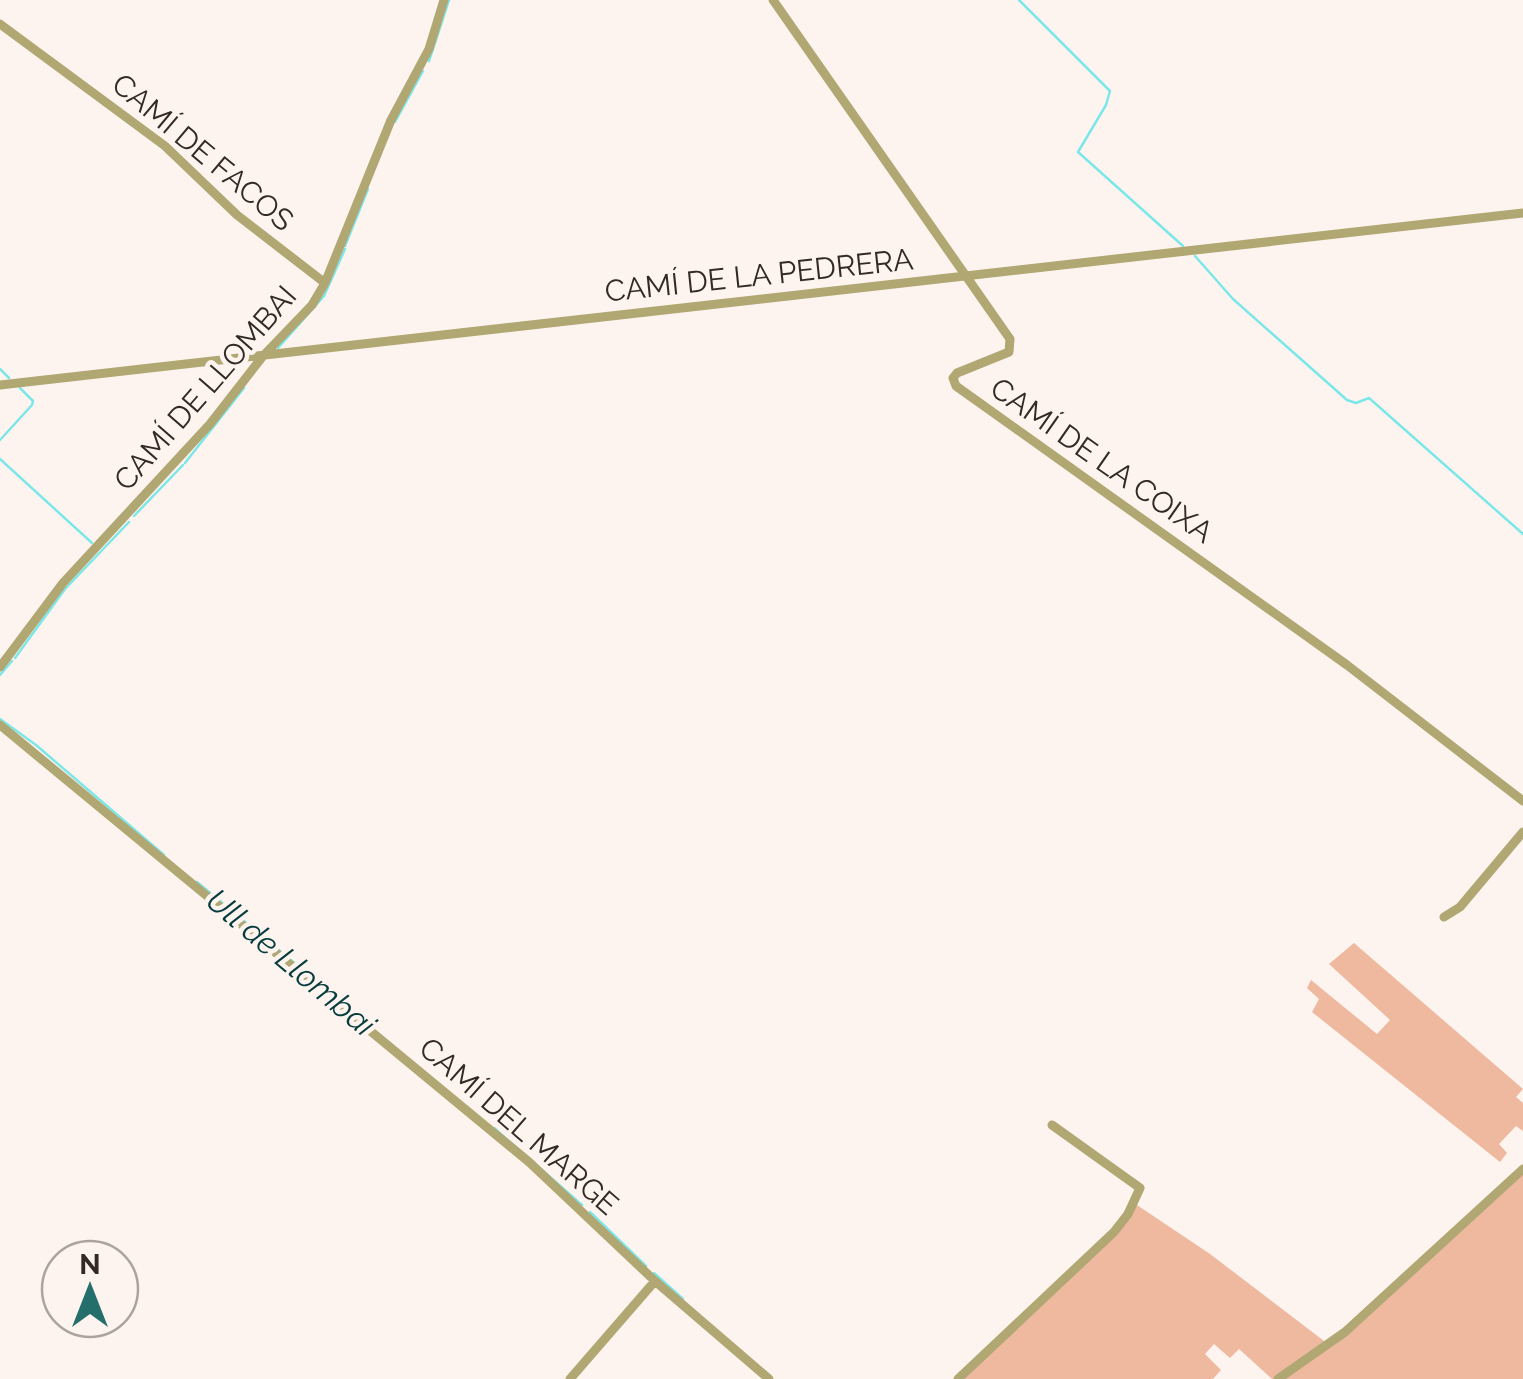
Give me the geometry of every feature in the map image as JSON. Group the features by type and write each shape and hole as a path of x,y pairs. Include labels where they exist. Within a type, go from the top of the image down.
{"street":[{"name":"CAMÍ DE LLOMBAI","path":"0,666 63,582 200,436 263,356 312,305 326,283 378,148 429,49 444,0"},
{"name":"CAMÍ DE LA COIXA","path":"773,0 1012,344 1009,352 957,372 953,378 956,386 1347,665 1523,801"},
{"name":"CAMÍ DE FACOS","path":"0,24 165,146 237,215 326,283"},
{"name":"CAMÍ DE LA PEDRERA","path":"0,385 1523,213"},
{"name":"CAMÍ DEL MARGE","path":"0,725 529,1162 655,1282 769,1379"},
{"path":"1444,917 1460,908 1523,832"},
{"path":"958,1379 1114,1232 1140,1188 1052,1125"},
{"path":"1278,1379 1345,1332 1523,1169"},
{"path":"570,1379 655,1282"}],"shaded area":[{"path":"1354,943 1523,1089 1516,1097 1523,1103 1523,1131 1516,1126 1499,1144 1507,1153 1500,1162 1312,1012 1319,999 1307,988 1311,980 1377,1034 1390,1020 1329,964"},
{"path":"1523,1170 1523,1379 1272,1379 1239,1349 1230,1358 1214,1344 1205,1354 1221,1370 1213,1379 960,1379 1104,1242 1134,1203 1210,1254 1328,1344"}],"waterway":[{"name":"Ull de Llombai","path":"429,61 449,0"},
{"path":"1019,0 1110,91 1078,152 1183,246"},
{"name":"Ull de Llombai","path":"395,122 423,71"},
{"name":"Ull de Llombai","path":"345,246 368,189"},
{"name":"Ull de Llombai","path":"278,348 324,296 345,249"},
{"path":"1195,256 1233,299 1347,400 1356,403 1369,398 1523,534"},
{"path":"0,369 9,378"},
{"path":"0,440 32,405 33,401 20,388"},
{"name":"Ull de Llombai","path":"185,463 244,388"},
{"path":"0,459 92,543"},
{"name":"Ull de Llombai","path":"134,516 183,465"},
{"name":"Ull de Llombai","path":"15,658 65,589 129,522"},
{"name":"Ull de Llombai","path":"0,675 12,661"},
{"name":"Ull de Llombai","path":"0,719 164,855"},
{"name":"Ull de Llombai","path":"197,882 368,1024"},
{"name":"Ull de Llombai","path":"494,1128 582,1205"},
{"name":"Ull de Llombai","path":"590,1212 646,1266"},
{"name":"Ull de Llombai","path":"654,1273 683,1299"}]}
